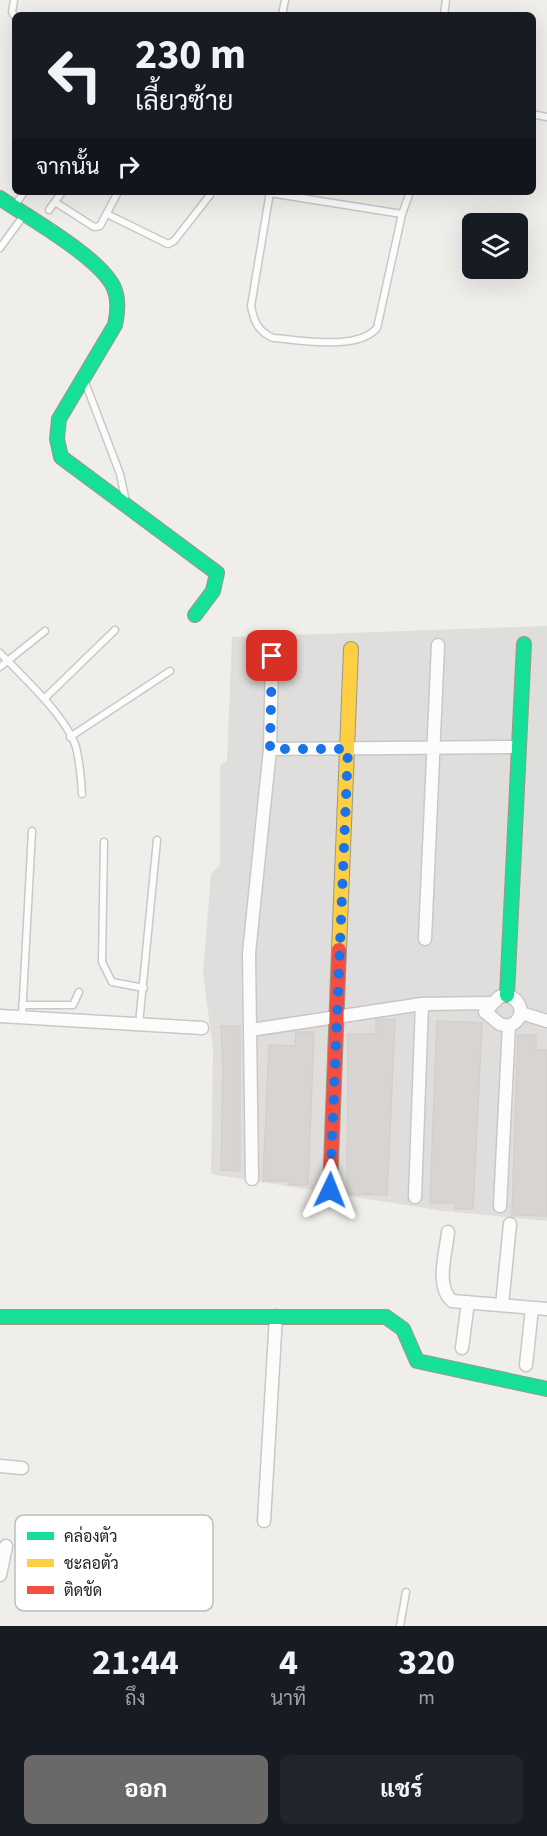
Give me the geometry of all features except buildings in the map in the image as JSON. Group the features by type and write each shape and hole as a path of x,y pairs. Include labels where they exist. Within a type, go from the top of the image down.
{"street":[{"path":"0,198 98,266 111,279 118,294 119,312 115,325 59,419 57,439 61,457 218,573 215,589 195,615"},
{"path":"507,995 524,644"},
{"path":"425,939 438,645"},
{"path":"330,1190 351,649"},
{"path":"252,1179 249,953 270,749 272,656"},
{"path":"270,749 518,747"},
{"path":"507,995 515,998 520,1005 521,1013 517,1021 510,1025 501,1024 485,1012 493,1003 499,996 507,995"},
{"path":"251,1030 337,1015 422,1004 493,1003"},
{"path":"415,1197 422,1004"},
{"path":"0,1016 22,1011 139,1024 202,1028"},
{"path":"521,1013 547,1021"},
{"path":"500,1206 510,1025"},
{"path":"502,1305 510,1224"},
{"path":"448,1232 442,1284 445,1295 452,1301 547,1309"},
{"path":"462,1348 468,1302"},
{"path":"526,1365 532,1308"},
{"path":"264,1521 276,1316"},
{"path":"0,1317 386,1317 397,1320 405,1329 417,1361 547,1389"},
{"path":"0,1466 22,1468"},
{"path":"0,1575 6,1546"}],"lane":[{"path":"0,248 19,211 23,195"},
{"path":"49,210 60,195"},
{"path":"55,202 94,227 100,226 116,195"},
{"path":"107,214 168,244 174,241 210,195"},
{"path":"270,195 251,306 253,321 262,333 273,338 355,342 370,336 377,328 402,214 409,195"},
{"path":"283,195 402,214"},
{"path":"83,378 120,474 126,506"},
{"path":"44,699 115,630"},
{"path":"0,667 45,631"},
{"path":"0,652 44,699 70,737 80,763 82,794"},
{"path":"70,737 170,671"},
{"path":"32,831 22,1011 74,1005 79,992"},
{"path":"139,1024 157,840"},
{"path":"104,843 102,962 112,982 144,988"},
{"path":"400,1626 406,1592"}],"shaded area":[{"path":"547,626 547,1221 443,1211 211,1174 213,1048 203,973 211,874 220,865 220,765 227,761 232,637"}],"traffic: fast":[{"path":"0,198 80,252 107,276 114,288 118,306 115,325 59,419 57,439 61,457 217,573 213,591 195,615"},
{"path":"507,995 524,644"},
{"path":"0,1317 386,1317 403,1329 417,1361 547,1389"}],"traffic: slow":[{"path":"339,950 351,649"}],"traffic: jam":[{"path":"330,1190 339,950"}],"route":[{"path":"272,656 270,749 348,749 330,1190"}]}
